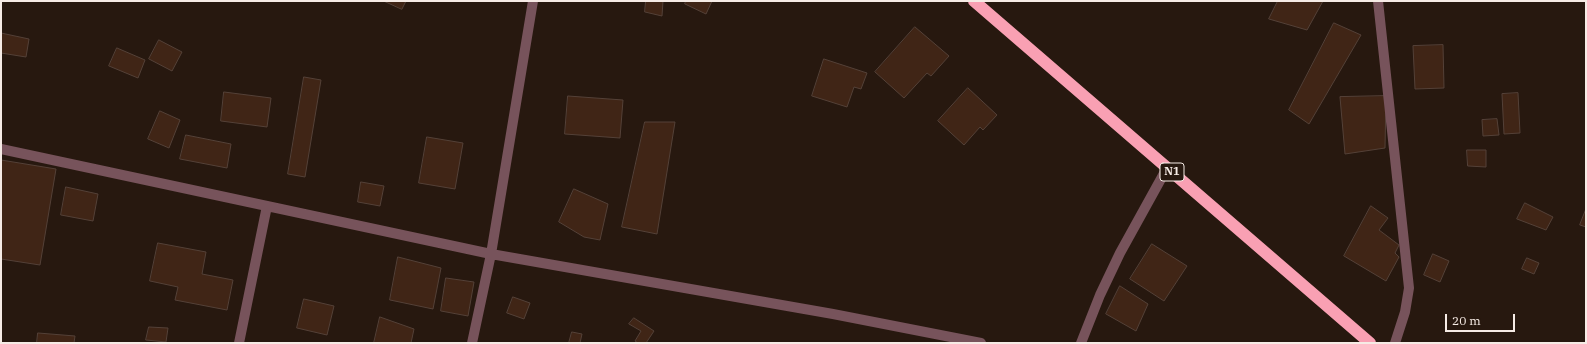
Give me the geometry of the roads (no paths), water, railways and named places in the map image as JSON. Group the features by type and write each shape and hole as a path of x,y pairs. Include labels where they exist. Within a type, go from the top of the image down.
{"highway":[{"name":"N1","path":"974,1 1370,343"}],"street":[{"path":"472,343 491,254 533,1"},
{"path":"1378,1 1409,288 1405,312 1395,343"},
{"path":"1,149 491,254 825,313 981,343"},
{"path":"1081,343 1100,295 1120,253 1168,168"},
{"path":"239,343 267,206"}]}
